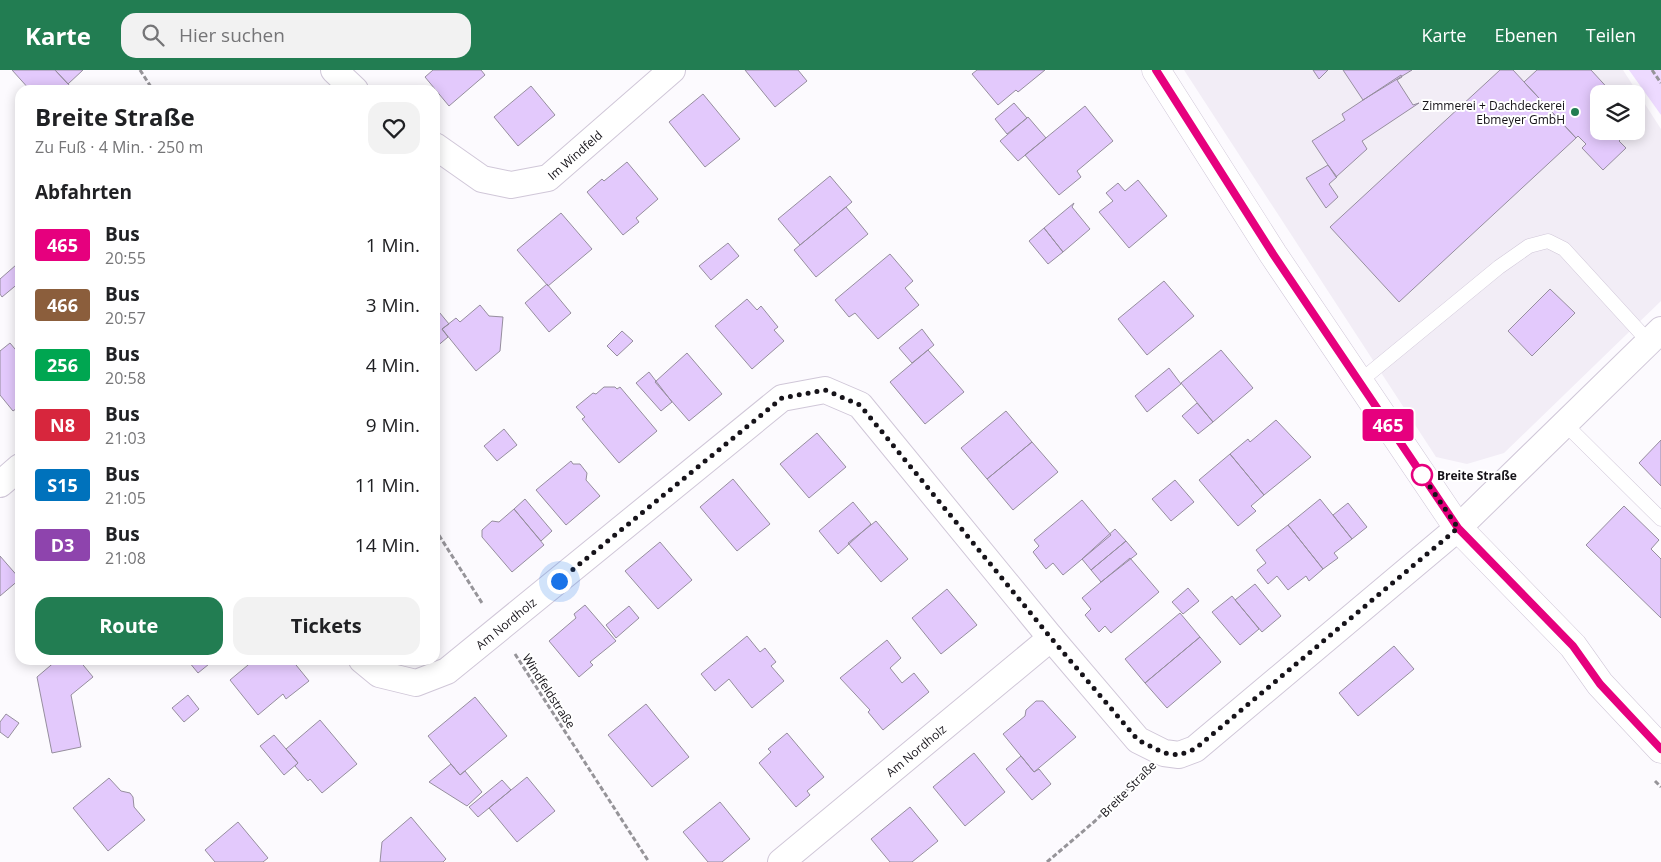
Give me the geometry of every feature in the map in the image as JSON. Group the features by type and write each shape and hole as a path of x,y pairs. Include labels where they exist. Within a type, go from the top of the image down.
{"street":[{"path":"334,70 350,85"},
{"name":"Im Windfeld","path":"440,150 482,179 511,185 548,178 672,70"},
{"path":"1156,70 1273,254 1458,528 1573,646 1600,684 1661,749"},
{"name":"Breite Straße","path":"1164,753 1179,755 1195,749 1458,528 1655,336"},
{"name":"Am Nordholz","path":"368,665 379,674 416,683 447,671 500,630 782,398 825,390 860,405 1051,638 1138,740 1164,753"},
{"path":"0,484 15,471"},
{"name":"Am Nordholz","path":"781,862 1051,638"}],"lane":[{"path":"1359,382 1499,267 1528,246 1548,242 1564,249 1655,336"},
{"path":"1565,424 1661,519"}],"path":[{"path":"140,70 150,85"},
{"path":"1652,70 1661,83"},
{"name":"Windfeldstraße","path":"440,537 649,862"},
{"name":"Breite Straße","path":"1046,862 1095,821 1164,753"}],"shaded area":[{"path":"1184,70 1623,70 1633,85 1590,85 1590,140 1645,140 1645,104 1661,129 1661,301 1504,453 1467,464 1436,457"},
{"path":"1629,70 1661,70 1661,115 1645,92 1645,85 1640,85"}],"building":[{"path":"12,70 55,70 69,85 26,85"},
{"path":"55,70 83,70 68,84"},
{"path":"433,70 481,70 485,75 449,106 440,95 440,85 432,85 425,77"},
{"path":"745,70 798,70 807,81 775,107"},
{"path":"977,70 1045,70 1018,92 1016,90 998,105 972,74"},
{"path":"1313,70 1328,70 1319,79"},
{"path":"1343,70 1412,70 1363,100"},
{"path":"1500,70 1513,70 1576,138 1399,302 1330,227"},
{"name":"Zimmerei + Dachdeckerei Ebmeyer GmbH","path":"1537,70 1591,70 1605,85 1590,85 1590,140 1620,140 1626,148 1603,170 1582,148 1586,144 1578,136 1576,138 1524,82"},
{"path":"1401,75 1402,77 1397,80 1413,105 1419,103 1362,141 1367,149 1336,177 1312,141 1345,120 1342,114"},
{"path":"531,86 555,115 518,146 494,117"},
{"path":"703,94 740,139 705,167 669,122"},
{"path":"1014,103 1027,118 1007,134 995,119"},
{"path":"1085,106 1113,141 1077,171 1081,177 1059,195 1025,155"},
{"path":"1028,117 1046,138 1018,161 1000,141"},
{"path":"627,162 658,199 636,218 639,222 623,235 587,192"},
{"path":"1328,165 1337,177 1329,184 1338,197 1326,208 1306,178"},
{"path":"830,176 852,202 800,245 778,219"},
{"path":"1138,180 1167,216 1129,248 1099,212 1113,201 1106,193 1118,183 1125,191"},
{"path":"1074,203 1072,207 1090,229 1063,252 1044,228"},
{"path":"846,207 868,234 816,277 794,250"},
{"path":"561,213 592,249 548,286 517,250"},
{"path":"1044,228 1063,252 1048,264 1029,241"},
{"path":"728,243 739,256 711,280 699,266"},
{"path":"890,254 913,281 905,288 919,305 878,339 855,313 849,317 835,300"},
{"path":"15,266 15,286 2,297 0,294 0,279"},
{"path":"1164,281 1194,316 1147,355 1118,319"},
{"path":"547,284 571,313 549,332 525,303"},
{"path":"1550,289 1575,313 1532,356 1508,331"},
{"path":"747,299 757,310 761,306 778,327 774,330 784,341 752,369 715,326"},
{"path":"480,305 489,316 503,317 500,351 476,371 442,329 456,318 460,322"},
{"path":"440,313 449,324 442,329 448,337 440,344"},
{"path":"922,329 934,345 912,363 899,348"},
{"path":"622,331 633,341 617,356 607,346"},
{"path":"10,343 15,349 15,410 13,411 0,395 0,351"},
{"path":"928,350 964,392 925,424 890,382"},
{"path":"1221,350 1253,388 1213,422 1181,383"},
{"path":"687,353 722,394 689,421 655,382"},
{"path":"1169,368 1181,384 1147,412 1135,396"},
{"path":"649,372 672,402 661,411 636,383"},
{"path":"604,387 615,387 617,389 620,387 657,431 619,463 582,419 585,417 576,407 593,393 596,394"},
{"path":"1197,403 1213,422 1198,434 1182,416"},
{"path":"1006,411 1032,442 987,479 961,448"},
{"path":"1276,420 1311,457 1264,495 1230,454 1248,439 1250,442"},
{"path":"504,429 517,445 497,461 484,446"},
{"path":"817,433 846,467 809,498 780,464"},
{"path":"1661,440 1661,486 1639,463"},
{"path":"1032,442 1058,472 1013,510 987,479"},
{"path":"1230,454 1264,495 1251,506 1256,511 1238,526 1199,480"},
{"path":"571,461 573,464 580,464 587,473 586,480 600,496 566,525 536,490"},
{"path":"733,479 770,524 737,551 700,507"},
{"path":"1175,480 1194,502 1171,521 1152,499"},
{"path":"525,499 552,531 541,541 514,509"},
{"path":"1320,499 1352,539 1334,553 1338,558 1323,569 1288,525"},
{"path":"1082,500 1111,535 1063,575 1053,563 1046,569 1033,552 1039,546 1034,540"},
{"path":"853,502 871,524 838,554 819,531"},
{"path":"1348,503 1367,527 1352,539 1333,515"},
{"path":"1624,506 1659,540 1651,549 1661,559 1661,618 1586,545"},
{"path":"514,509 544,545 512,572 482,537 482,530 492,521 499,522"},
{"path":"876,521 908,559 881,582 848,543"},
{"path":"1288,525 1323,569 1309,581 1306,576 1288,590 1277,576 1268,584 1257,570 1266,563 1256,550"},
{"path":"1115,529 1126,541 1091,570 1082,559"},
{"path":"1126,541 1137,554 1101,582 1091,570"},
{"path":"660,542 692,580 658,609 625,571"},
{"path":"0,556 15,573 15,583 0,596"},
{"path":"1130,558 1159,592 1111,633 1105,626 1099,632 1085,615 1091,609 1082,598"},
{"path":"1255,584 1281,616 1262,632 1235,600"},
{"path":"1188,588 1199,601 1183,614 1172,602"},
{"path":"947,589 977,625 941,654 912,618"},
{"path":"1232,596 1259,629 1240,645 1212,612"},
{"path":"585,605 616,641 590,662 593,665 579,677 549,641 576,618 574,614"},
{"path":"629,606 639,618 616,638 606,625"},
{"path":"1180,613 1200,637 1145,683 1125,659"},
{"path":"747,636 760,652 765,648 776,662 771,666 784,681 752,708 729,679 715,691 701,674"},
{"path":"1200,637 1221,662 1167,708 1145,683"},
{"path":"887,640 901,658 890,668 902,683 914,673 929,692 883,730 868,712 870,710 840,678"},
{"path":"1394,646 1414,669 1358,716 1339,693"},
{"path":"51,665 83,665 93,677 71,695 81,747 52,753 37,677"},
{"path":"191,665 208,665 198,673"},
{"path":"248,665 296,665 309,681 286,699 283,694 258,715 230,680"},
{"path":"188,695 199,709 184,722 172,708"},
{"path":"475,697 507,736 460,775 428,736"},
{"path":"1036,701 1043,701 1076,737 1034,772 1003,734 1025,716 1026,710"},
{"path":"646,704 689,757 652,787 608,735"},
{"path":"6,714 19,723 8,738 0,732 0,722"},
{"path":"320,720 357,764 322,793 295,766 298,763 286,749"},
{"path":"787,733 824,777 807,791 810,795 796,807 759,763 771,752 768,749"},
{"path":"274,735 298,763 284,775 260,746"},
{"path":"974,753 1005,792 965,826 933,787"},
{"path":"1021,756 1034,772 1039,769 1051,784 1032,800 1006,769"},
{"path":"451,764 460,775 465,771 482,792 467,806 429,782"},
{"path":"527,777 555,811 517,842 489,808"},
{"path":"109,778 121,791 130,793 133,797 134,807 145,820 108,851 73,808"},
{"path":"502,780 511,790 478,817 469,807"},
{"path":"720,802 750,839 722,862 708,862 683,832"},
{"path":"910,807 938,841 912,862 890,862 871,839"},
{"path":"411,817 446,859 443,862 380,862 382,842"},
{"path":"238,822 268,858 263,862 215,862 205,850"}],"bus line":[{"name":"465","path":"1156,70 1273,254 1458,528 1573,646 1600,684 1661,749"}],"place":[{"name":"Zimmerei + Dachdeckerei Ebmeyer GmbH","path":"1575,112"},
{"name":"Breite Straße","path":"1422,475"}],"route":[{"path":"559,581 782,398 825,390 860,405 1051,638 1138,740 1164,753 1179,755 1195,749 1458,528 1422,475"}]}
